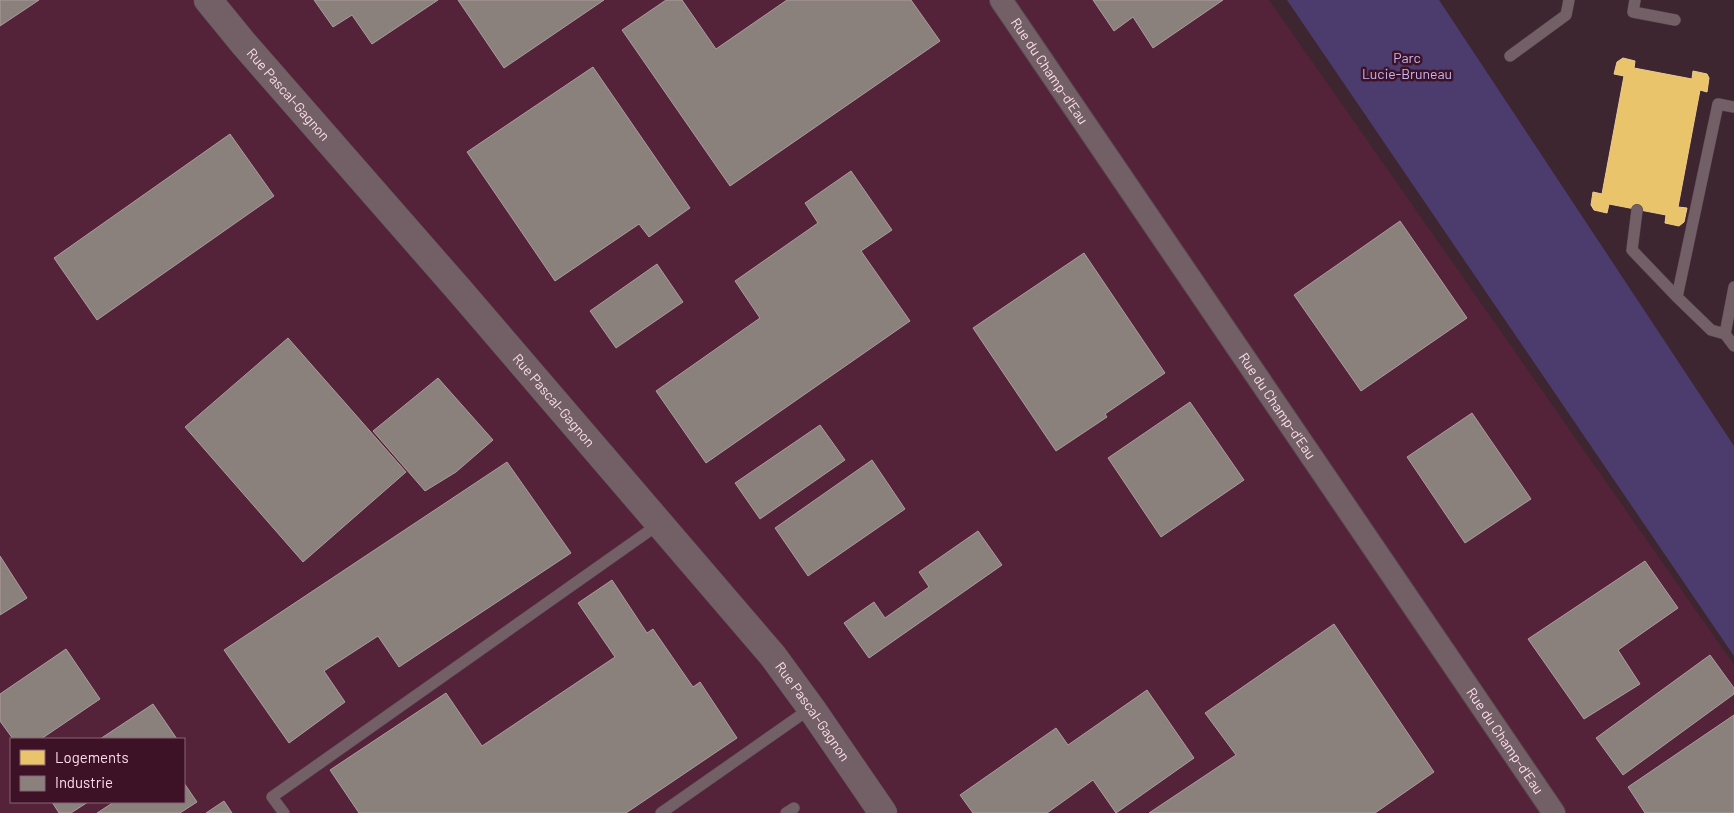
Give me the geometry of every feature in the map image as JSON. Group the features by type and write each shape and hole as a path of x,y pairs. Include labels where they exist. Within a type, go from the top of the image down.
{"street":[{"name":"Rue Pascal-Gagnon","path":"208,0 773,656 883,813"},
{"name":"Rue du Champ-d'Eau","path":"1001,0 1554,813"}],"lane":[{"path":"1510,56 1566,15 1569,0"},
{"path":"1635,0 1633,12 1675,20"},
{"path":"1677,297 1718,104 1734,107"},
{"path":"1637,210 1632,250 1711,330 1725,334 1734,346"},
{"path":"1725,334 1734,287"},
{"path":"284,813 272,796 659,523"},
{"path":"661,813 811,708"}],"shaded area":[{"path":"0,0 1269,0 1734,665 1734,813 0,813"}],"green space":[{"name":"Parc Lucie-Bruneau","path":"1287,0 1439,0 1734,446 1734,656"}],"building: Logements":[{"path":"1623,58 1635,61 1634,68 1692,79 1693,71 1707,74 1709,78 1707,92 1700,90 1678,207 1687,208 1684,222 1679,226 1665,223 1666,215 1609,204 1607,213 1594,210 1591,205 1593,192 1602,194 1624,76 1614,74 1617,62"}],"building: Industrie":[{"path":"0,0 39,0 0,26"},
{"path":"314,0 438,0 372,44 352,15 333,27"},
{"path":"458,0 604,0 504,68"},
{"path":"666,0 682,0 716,49 787,0 911,0 940,41 730,186 622,30"},
{"path":"1093,0 1223,0 1153,48 1133,17 1114,31"},
{"path":"593,67 690,208 649,237 639,224 555,281 467,152"},
{"path":"230,134 274,196 97,320 54,258"},
{"path":"851,171 892,230 861,251 910,321 706,463 656,391 760,318 735,281 818,223 805,203"},
{"path":"1400,221 1467,318 1361,391 1294,295"},
{"path":"1084,253 1165,373 1105,414 1107,417 1056,451 973,328"},
{"path":"657,264 683,302 616,348 590,311"},
{"path":"288,338 406,472 303,562 185,427"},
{"path":"438,378 493,440 456,472 425,491 373,431"},
{"path":"1190,402 1244,480 1161,537 1108,458"},
{"path":"1472,413 1531,499 1465,543 1407,457"},
{"path":"820,425 845,460 760,519 735,483"},
{"path":"872,460 905,509 808,576 775,528"},
{"path":"507,462 571,553 399,667 378,636 324,671 345,702 289,743 224,650"},
{"path":"978,531 1002,565 869,658 844,623 874,602 885,618 929,587 919,572"},
{"path":"0,556 27,598 0,615"},
{"path":"1645,561 1678,608 1618,650 1640,684 1584,719 1528,639"},
{"path":"612,580 647,633 653,629 693,687 700,682 737,738 626,813 359,813 330,770 446,693 482,746 615,657 578,603"},
{"path":"1334,624 1434,772 1375,813 1149,813 1236,755 1205,713"},
{"path":"66,649 100,699 42,738 12,738 0,721 0,694"},
{"path":"1710,655 1734,688 1734,694 1623,775 1596,738"},
{"path":"1147,690 1194,758 1116,813 1093,780 1047,813 973,813 960,795 1056,728 1068,745"},
{"path":"153,704 176,738 102,738"},
{"path":"1734,715 1734,813 1645,813 1628,787"},
{"path":"185,784 197,802 180,813 97,813 112,803 185,803"},
{"path":"224,801 232,813 206,813"},
{"path":"53,803 86,803 71,813 59,813"}]}
